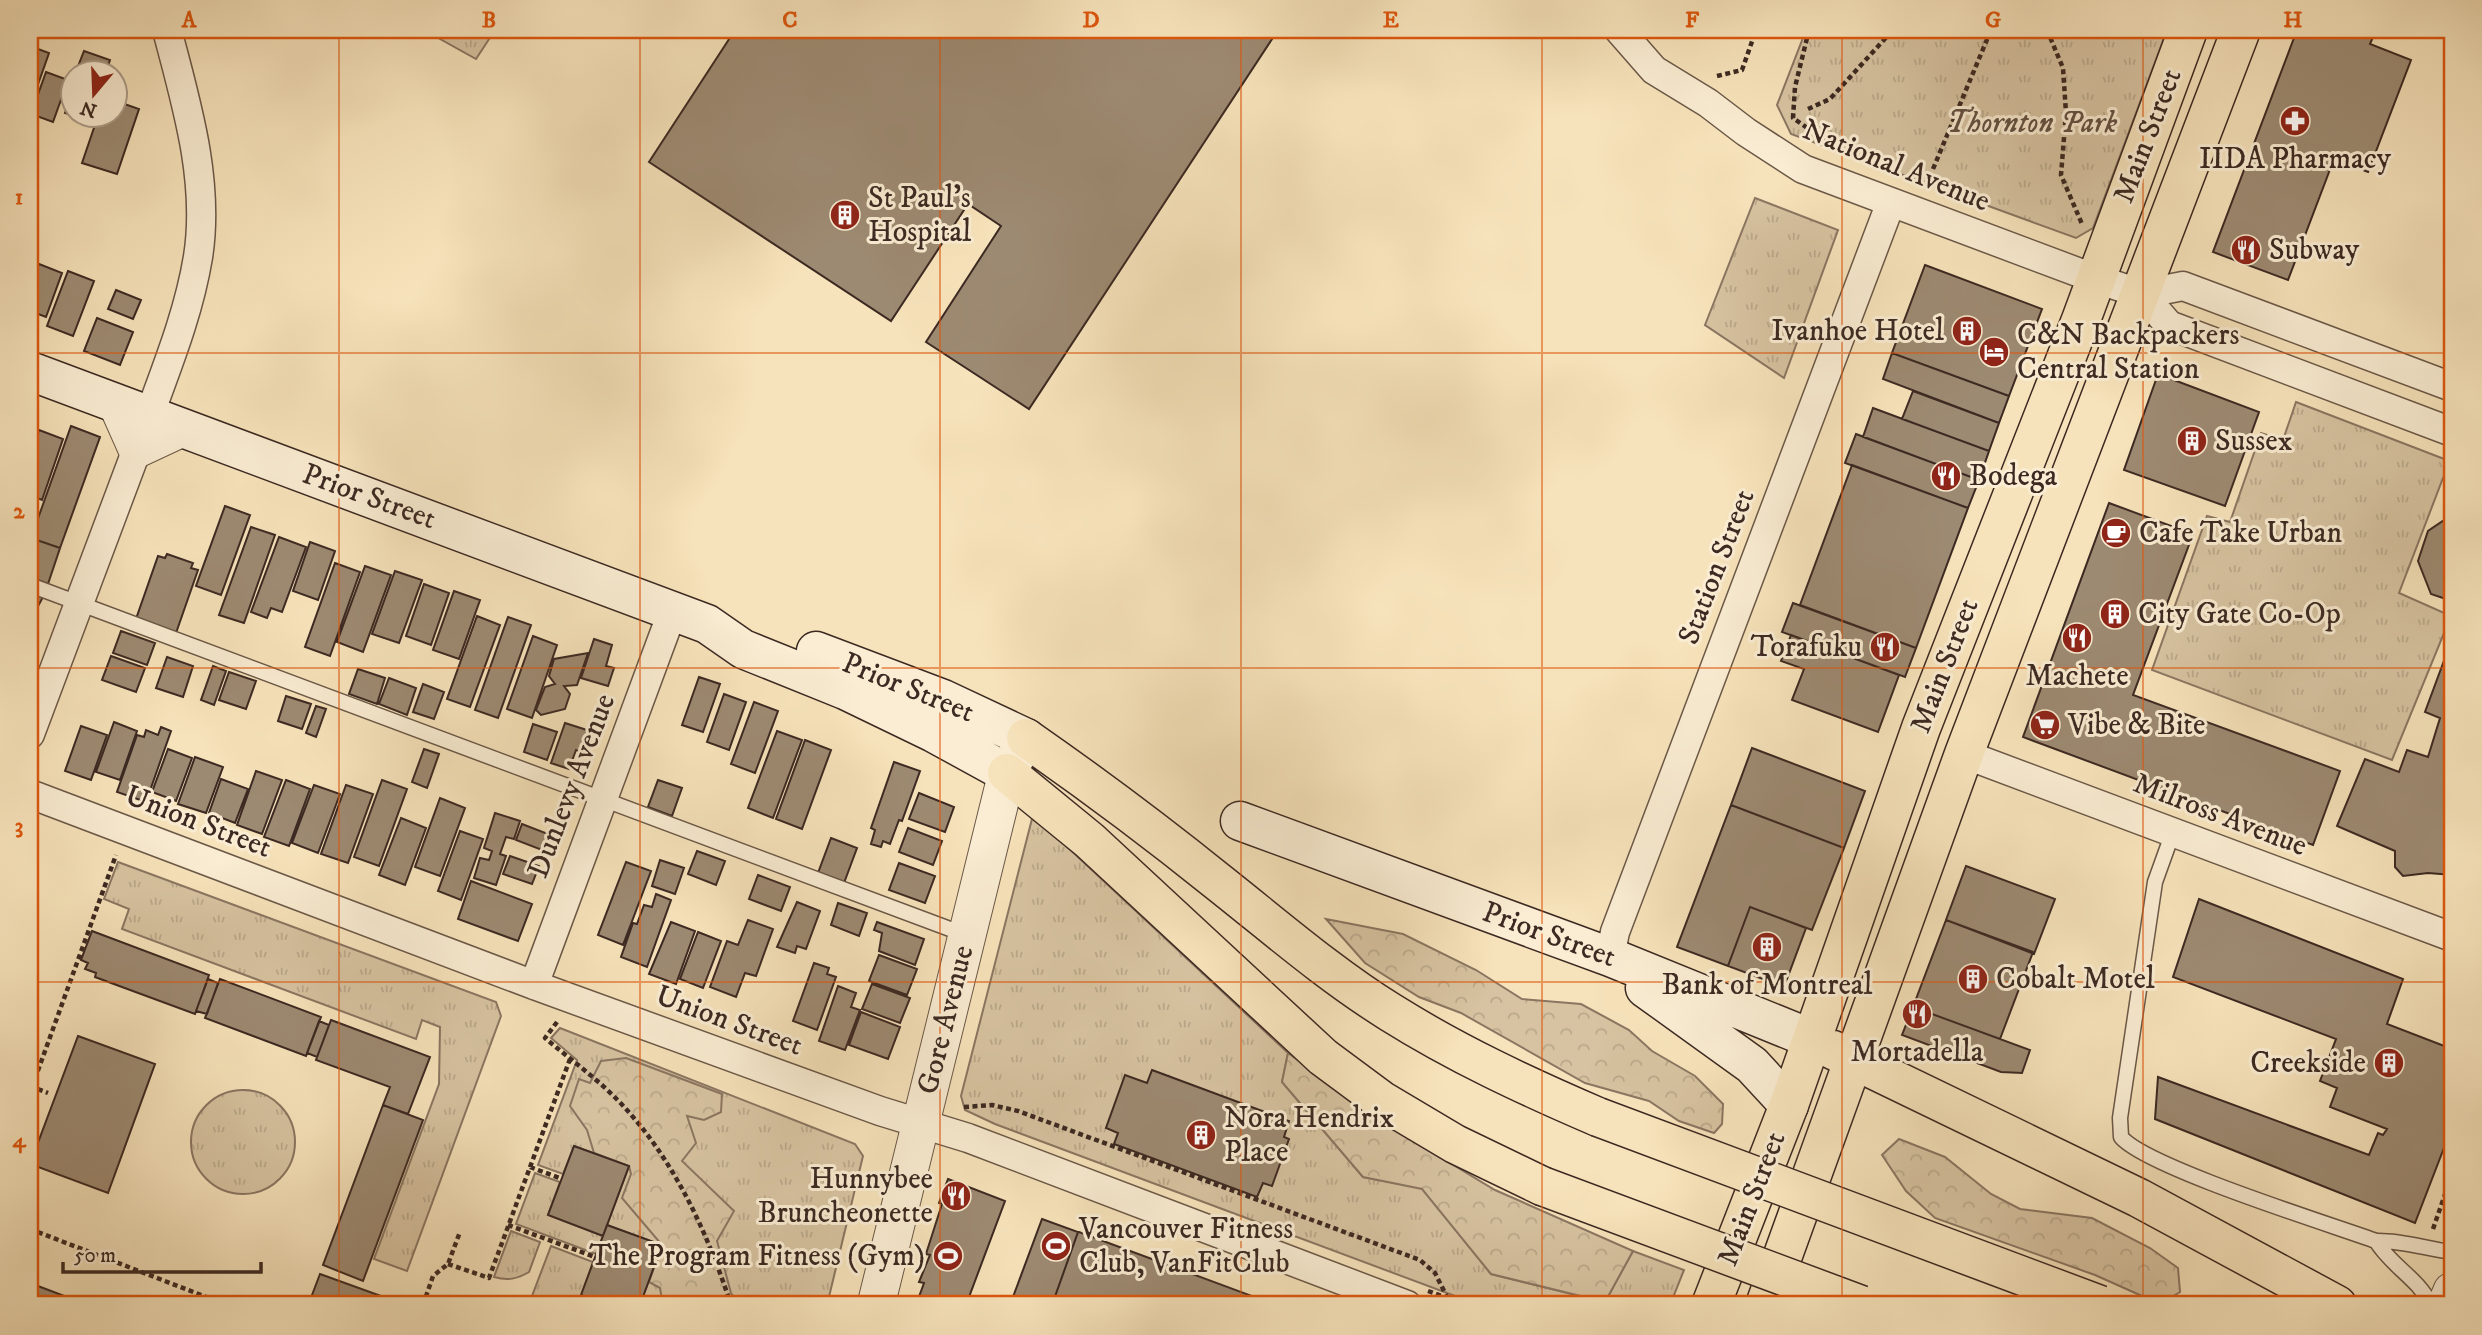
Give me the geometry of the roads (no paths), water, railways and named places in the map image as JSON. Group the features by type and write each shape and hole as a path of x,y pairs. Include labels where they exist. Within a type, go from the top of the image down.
{"main road":[{"name":"Main Street","path":"1711,1305 1812,1039 1921,727 2096,279 2188,30"},
{"name":"Main Street","path":"1765,1305 1964,754 2241,30"},
{"name":"Prior Street","path":"30,371 146,424 690,617 747,625 943,699 1026,738"},
{"name":"Prior Street","path":"690,617 743,649 845,690 934,733 1007,773"},
{"path":"1026,738 1151,828 1324,966 1387,1011 1448,1048 1509,1079 1598,1117 2099,1305"},
{"path":"1007,773 1099,848 1264,1005 1323,1057 1381,1100 1455,1144 1542,1186 1861,1305"},
{"name":"Prior Street","path":"1240,821 1610,957 1812,1039 2139,1198 2337,1305"},
{"path":"1610,957 1622,972 1752,1065 1788,1105"}],"street":[{"path":"30,734 146,424 192,289 200,223 194,143 167,30"},
{"name":"National Avenue","path":"1619,30 1654,69 1803,169 2096,279 2142,294 2183,286 2452,387"},
{"name":"Station Street","path":"1610,957 1618,924 1891,202"},
{"path":"2142,294 2169,325 2452,432"},
{"name":"Dunlevy Avenue","path":"534,985 604,800 690,617"},
{"name":"Gore Avenue","path":"876,1305 1007,773 1026,738"},
{"name":"Milross Avenue","path":"1964,754 2452,937"},
{"name":"Union Street","path":"30,794 534,985 1414,1297"},
{"path":"2446,1305 2452,1291"}],"lane":[{"path":"30,585 967,936"},
{"path":"2173,832 2155,882 2120,1118 2121,1137 2131,1145 2186,1172 2376,1241 2391,1241 2427,1250 2452,1252"},
{"path":"2376,1241 2385,1257 2410,1275 2431,1305"}],"place":[{"name":"IIDA Pharmacy","path":"2295,121"},
{"name":"St Paul's Hospital","path":"845,215"},
{"name":"Subway","path":"2246,250"},
{"name":"Ivanhoe Hotel","path":"1967,331"},
{"name":"C&N Backpackers Central Station","path":"1994,352"},
{"name":"Sussex","path":"2192,441"},
{"name":"Bodega","path":"1946,476"},
{"name":"Cafe Take Urban","path":"2116,533"},
{"name":"City Gate Co-Op","path":"2115,614"},
{"name":"Machete","path":"2077,638"},
{"name":"Torafuku","path":"1885,647"},
{"name":"Vibe & Bite","path":"2045,725"},
{"name":"Bank of Montreal","path":"1767,947"},
{"name":"Cobalt Motel","path":"1973,979"},
{"name":"Mortadella","path":"1917,1014"},
{"name":"Creekside","path":"2389,1063"},
{"name":"Nora Hendrix Place","path":"1201,1135"},
{"name":"Hunnybee Bruncheonette","path":"956,1196"},
{"name":"Vancouver Fitness Club, VanFitClub","path":"1056,1246"},
{"name":"The Program Fitness (Gym)","path":"948,1256"}],"park label":[{"name":"Thornton Park","path":"2032,123"}]}
